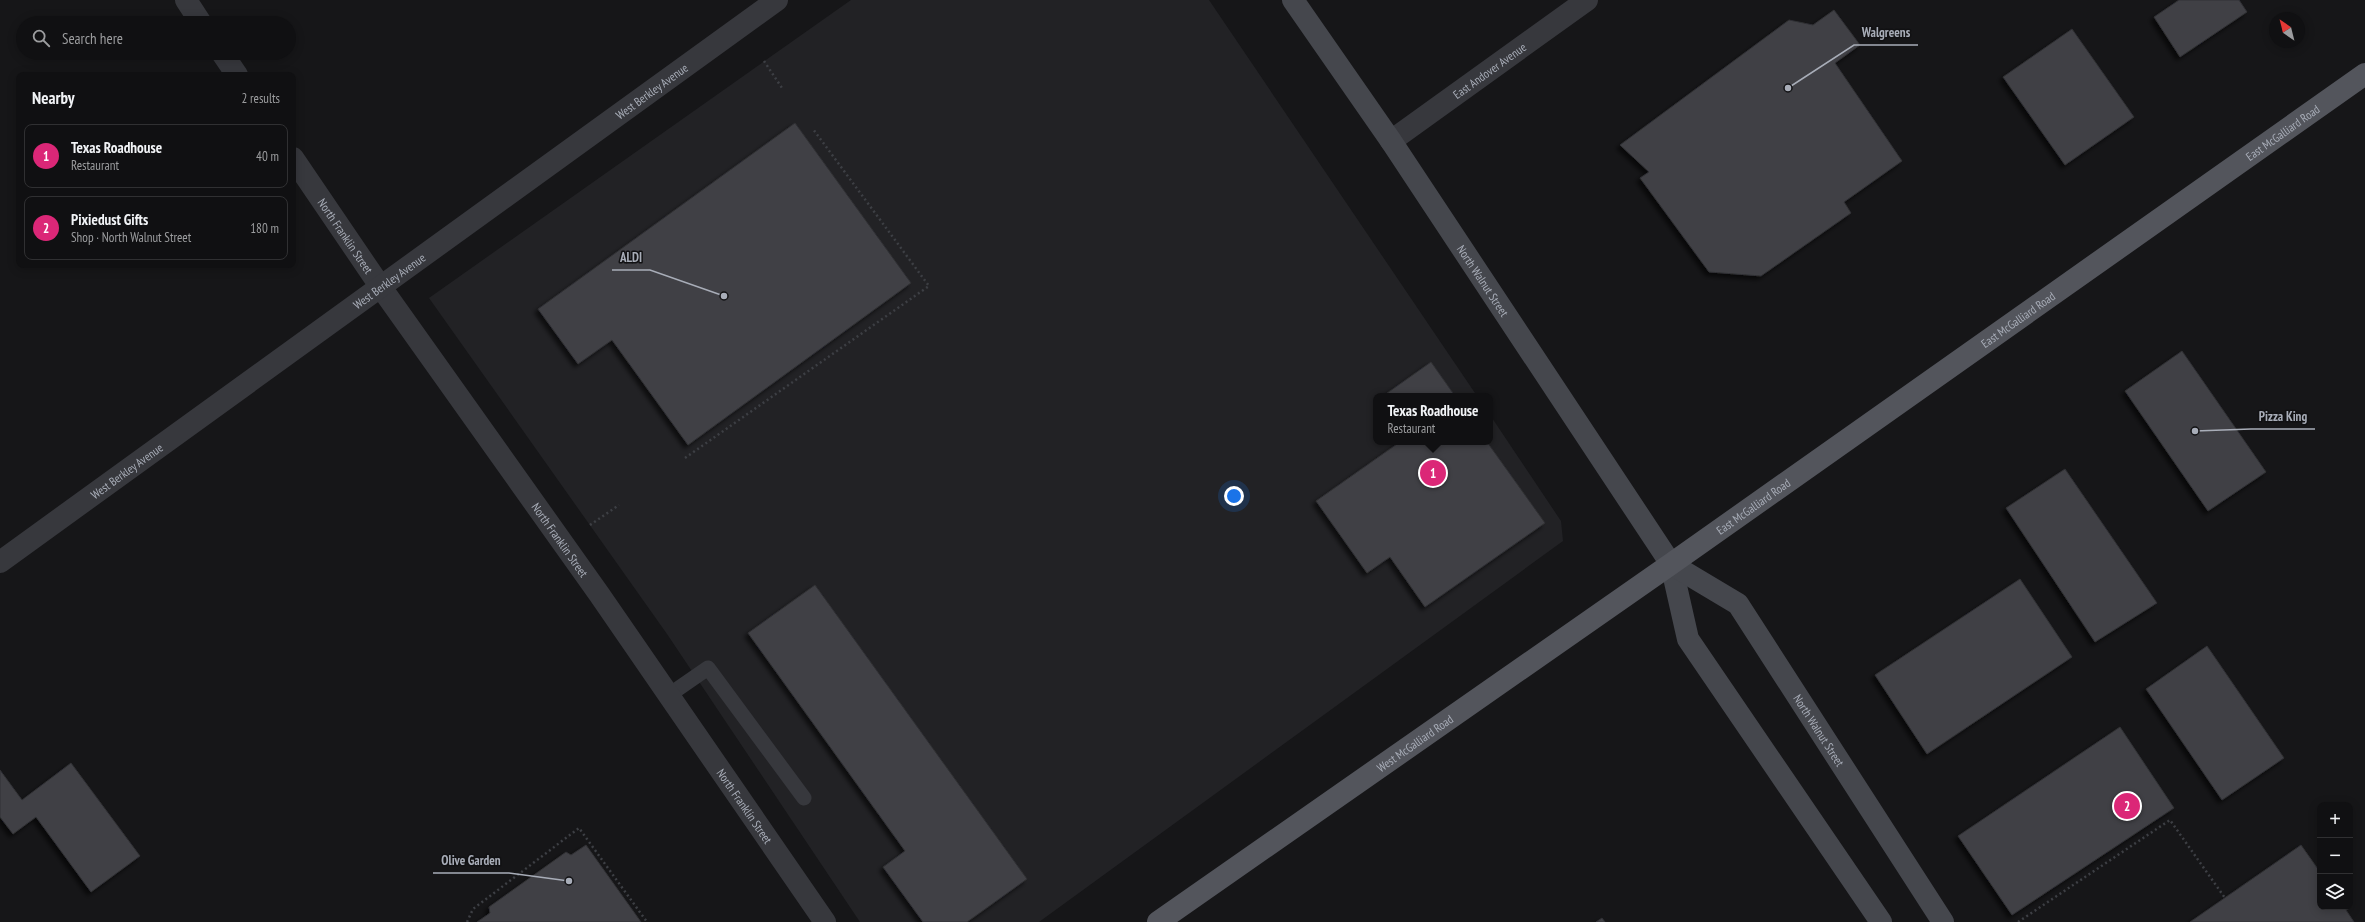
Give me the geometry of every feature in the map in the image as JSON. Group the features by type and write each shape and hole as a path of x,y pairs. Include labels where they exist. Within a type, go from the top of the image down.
{"main road":[{"name":"North Walnut Street","path":"1292,0 1391,141 1671,564 1688,639 1881,922"},
{"name":"East McGalliard Road","path":"1671,564 2365,74"},
{"name":"North Walnut Street","path":"1671,564 1738,604 1943,922"},
{"name":"West McGalliard Road","path":"1158,922 1671,564"}],"street":[{"path":"186,0 196,16"},
{"name":"West Berkley Avenue","path":"0,562 777,0"},
{"name":"East Andover Avenue","path":"1391,141 1588,0"},
{"path":"227,60 235,72"},
{"name":"North Franklin Street","path":"296,162 380,286 669,695 825,922"}],"lane":[{"path":"669,695 708,668 804,798"}],"path":[{"path":"764,62 782,88"},
{"path":"685,458 929,286 813,129"},
{"path":"590,525 618,505"},
{"path":"2018,922 2170,820 2225,898"},
{"path":"467,922 473,909 579,828 647,922"}],"shaded area":[{"path":"851,0 1209,0 1475,393 1373,393 1373,445 1493,445 1493,419 1561,521 1563,541 1039,922 860,922 667,634 429,298"}],"building":[{"path":"2179,0 2239,0 2247,12 2180,57 2154,17"},
{"path":"1834,10 1860,45 1835,63 1902,161 1844,202 1851,213 1761,276 1709,272 1640,178 1649,172 1620,145 1789,20 1813,25"},
{"path":"2072,29 2134,117 2065,165 2003,77"},
{"path":"795,123 911,283 688,445 612,340 578,364 538,309"},
{"path":"2182,351 2266,472 2208,511 2125,391"},
{"path":"1431,362 1453,393 1387,393"},
{"path":"1396,445 1489,445 1545,523 1425,607 1390,557 1367,573 1316,501"},
{"path":"2065,469 2157,603 2095,642 2006,508"},
{"path":"2020,579 2072,657 1927,754 1875,675"},
{"path":"815,585 1027,879 967,922 923,922 883,867 905,851 748,633"},
{"path":"2207,646 2284,758 2222,800 2146,689"},
{"path":"2120,727 2174,808 2012,915 1958,836"},
{"path":"71,763 140,856 91,892 36,817 13,834 0,817 0,770 22,800"},
{"path":"586,845 641,922 477,922 490,913 489,907 566,852 571,855"},
{"path":"2301,845 2317,868 2317,910 2346,910 2354,922 2190,922"},
{"path":"1602,918 1605,922 1596,922"}],"place":[{"name":"Walgreens","path":"1788,88"},
{"name":"ALDI","path":"724,296"},
{"name":"Pizza King","path":"2195,431"},
{"name":"Texas Roadhouse","path":"1433,473"},
{"name":"Pixiedust Gifts","path":"2127,806"},
{"name":"Olive Garden","path":"569,881"}]}
